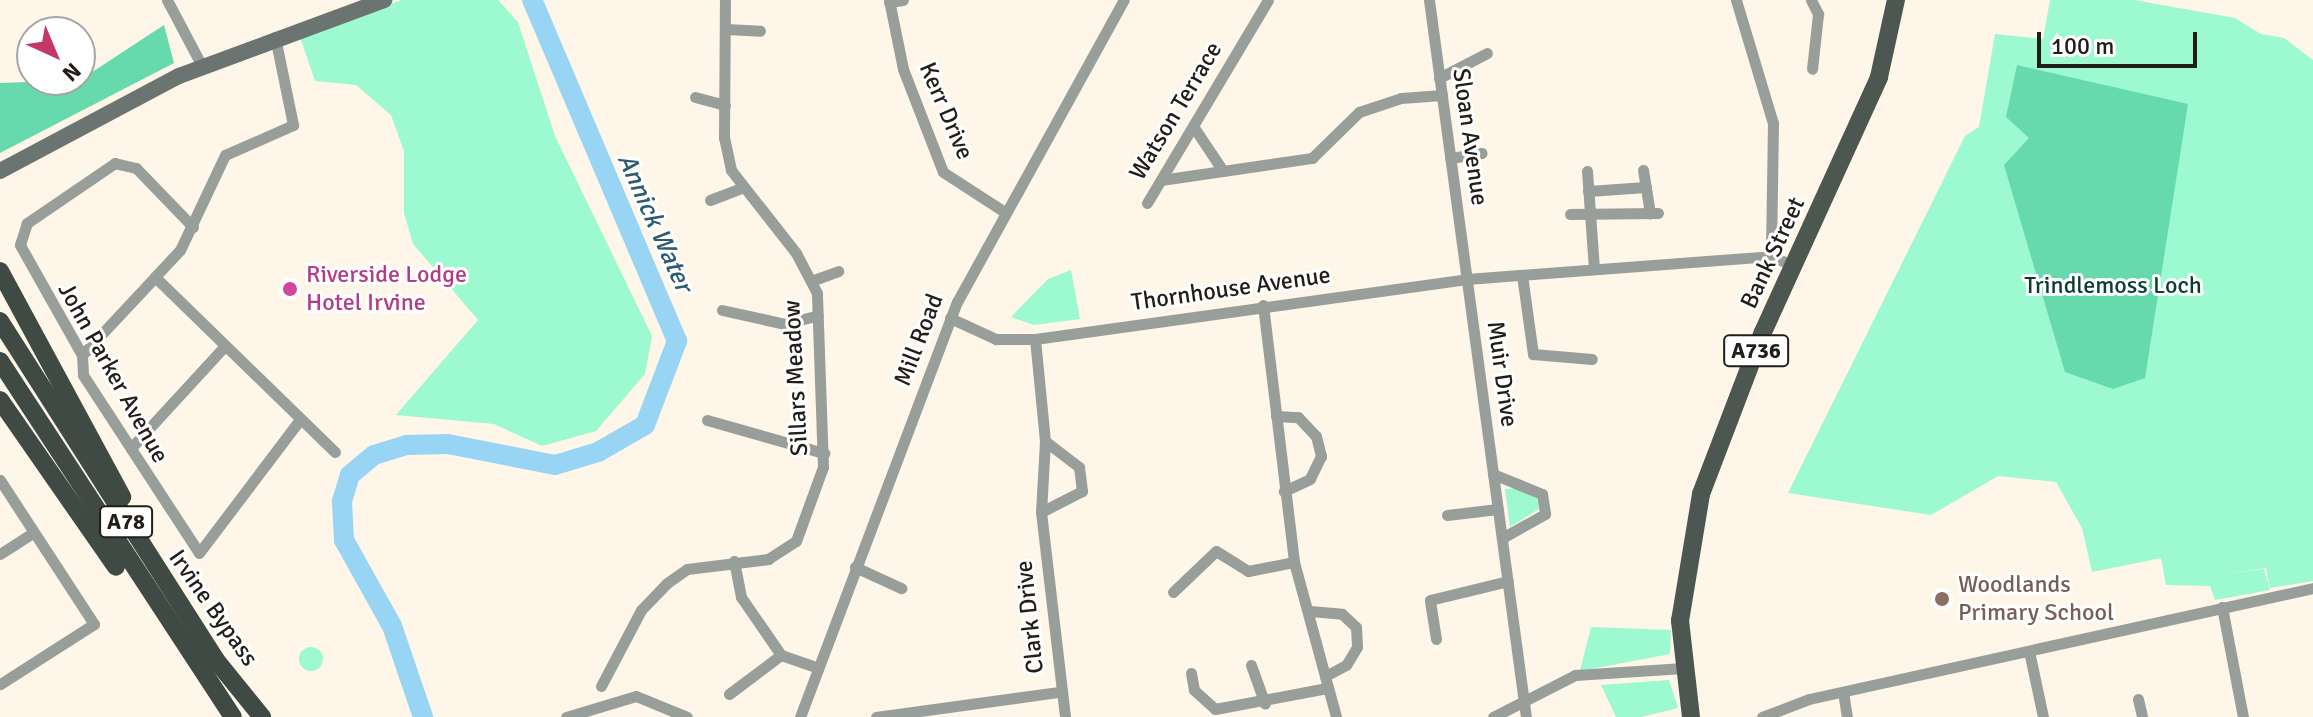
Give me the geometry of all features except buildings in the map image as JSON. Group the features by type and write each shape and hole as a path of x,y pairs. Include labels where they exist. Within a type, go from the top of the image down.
{"highway":[{"name":"A78","path":"0,271 215,659"},
{"name":"Irvine Bypass","path":"0,321 215,659 262,717"},
{"name":"Irvine Bypass","path":"0,361 201,677 233,717"},
{"name":"A78","path":"0,400 84,525 201,677"}],"main road":[{"path":"0,171 202,66 384,0"},
{"name":"Bank Street","path":"1691,717 1680,621 1701,494 1794,266 1879,77 1896,0"}],"street":[{"path":"167,0 202,66"},
{"name":"Sillars Meadow","path":"601,686 641,610 667,583 687,569 768,559 796,541 824,453 818,315 811,281 731,170 725,105 725,0"},
{"path":"889,1 903,0"},
{"name":"Mill Road","path":"800,717 950,318 1003,211 1124,0"},
{"name":"Watson Terrace","path":"1147,203 1268,0"},
{"name":"Sloan Avenue","path":"1429,0 1467,279"},
{"path":"1736,0 1773,123 1771,256"},
{"path":"1811,0 1818,14 1812,69"},
{"name":"Kerr Drive","path":"889,1 903,69 943,172 1003,211"},
{"path":"726,29 760,31"},
{"path":"82,355 155,277 193,227 225,155 293,125 275,37"},
{"path":"1439,78 1487,53"},
{"path":"1161,180 1312,158 1359,112 1401,98 1442,95"},
{"path":"695,97 725,105"},
{"path":"1193,126 1223,171"},
{"path":"1450,158 1482,153"},
{"name":"John Parker Avenue","path":"193,227 129,163 115,163 27,223 20,245 82,355 83,375 199,553 299,421"},
{"path":"1570,214 1654,213 1643,170"},
{"path":"1587,171 1594,268"},
{"path":"710,200 744,187"},
{"path":"1588,191 1646,187"},
{"name":"Thornhouse Avenue","path":"950,318 996,339 1035,339 1467,279 1771,256 1794,266"},
{"name":"Sillars Meadow","path":"811,281 838,271"},
{"path":"1522,275 1533,354 1592,359"},
{"path":"155,277 223,348 335,452"},
{"name":"Muir Drive","path":"1467,279 1526,717"},
{"path":"1263,305 1294,562 1310,611 1336,717"},
{"path":"722,310 785,324 818,315"},
{"name":"Clark Drive","path":"1035,339 1045,441 1041,512 1059,692 1065,717"},
{"path":"131,448 223,348"},
{"path":"1276,416 1298,417 1316,436 1321,456 1310,479 1284,491"},
{"path":"707,420 824,453"},
{"path":"1041,512 1082,491 1079,467 1045,441"},
{"path":"1493,474 1542,494 1545,514 1502,538"},
{"path":"0,480 94,624 0,684"},
{"path":"1447,515 1498,509"},
{"path":"0,554 34,532"},
{"path":"1173,592 1216,551 1248,571 1294,562"},
{"path":"734,561 741,597 781,655 818,668"},
{"path":"855,567 901,588"},
{"path":"1436,639 1430,600 1508,581"},
{"path":"1762,717 1843,692 2313,588"},
{"path":"2222,607 2243,717"},
{"path":"1191,673 1194,690 1215,709 1265,704 1326,682 1346,665 1357,647 1356,627 1342,614 1310,611"},
{"path":"2029,651 2043,717"},
{"path":"729,694 781,655"},
{"path":"1251,665 1265,704"},
{"path":"1493,717 1575,675 1684,668"},
{"path":"876,717 1059,692"},
{"path":"1843,692 1847,717"},
{"path":"566,717 636,696 687,717"},
{"path":"2138,699 2142,717"}],"green space":[{"path":"402,0 498,0 518,22 555,136 652,336 645,374 596,431 542,446 494,424 396,415 478,320 413,244 404,213 404,151 391,115 356,85 315,81 299,34"},
{"name":"Trindlemoss Loch","path":"2050,0 2134,0 2235,18 2261,34 2284,38 2313,60 2313,581 2270,588 2266,568 2226,574 2264,569 2270,590 2215,600 2210,586 2166,585 2161,558 2092,572 2082,528 2056,482 1998,476 1931,515 1788,493 1965,136 1979,127 1995,34 2043,39"},
{"path":"164,25 174,63 0,153 0,83 16,82 16,96 96,96 96,70"},
{"path":"2017,65 2188,104 2145,378 2113,389 2065,372 2004,165 2029,138 2006,117"},
{"path":"1071,270 1080,319 1034,325 1011,317 1048,279"},
{"path":"1516,488 1537,498 1539,509 1510,527 1505,489"},
{"path":"1591,627 1671,630 1670,654 1580,671"},
{"path":"311,647 319,651 323,659 319,667 311,671 303,667 299,659 303,651"},
{"path":"1669,680 1678,708 1641,717 1616,717 1601,685"}],"waterway":[{"name":"Annick Water","path":"423,717 392,626 344,540 342,501 350,475 374,455 407,445 448,444 555,465 598,452 645,425 677,341 532,0"}],"place":[{"name":"Riverside Lodge Hotel Irvine","path":"290,289"},
{"name":"Woodlands Primary School","path":"1942,599"}]}
